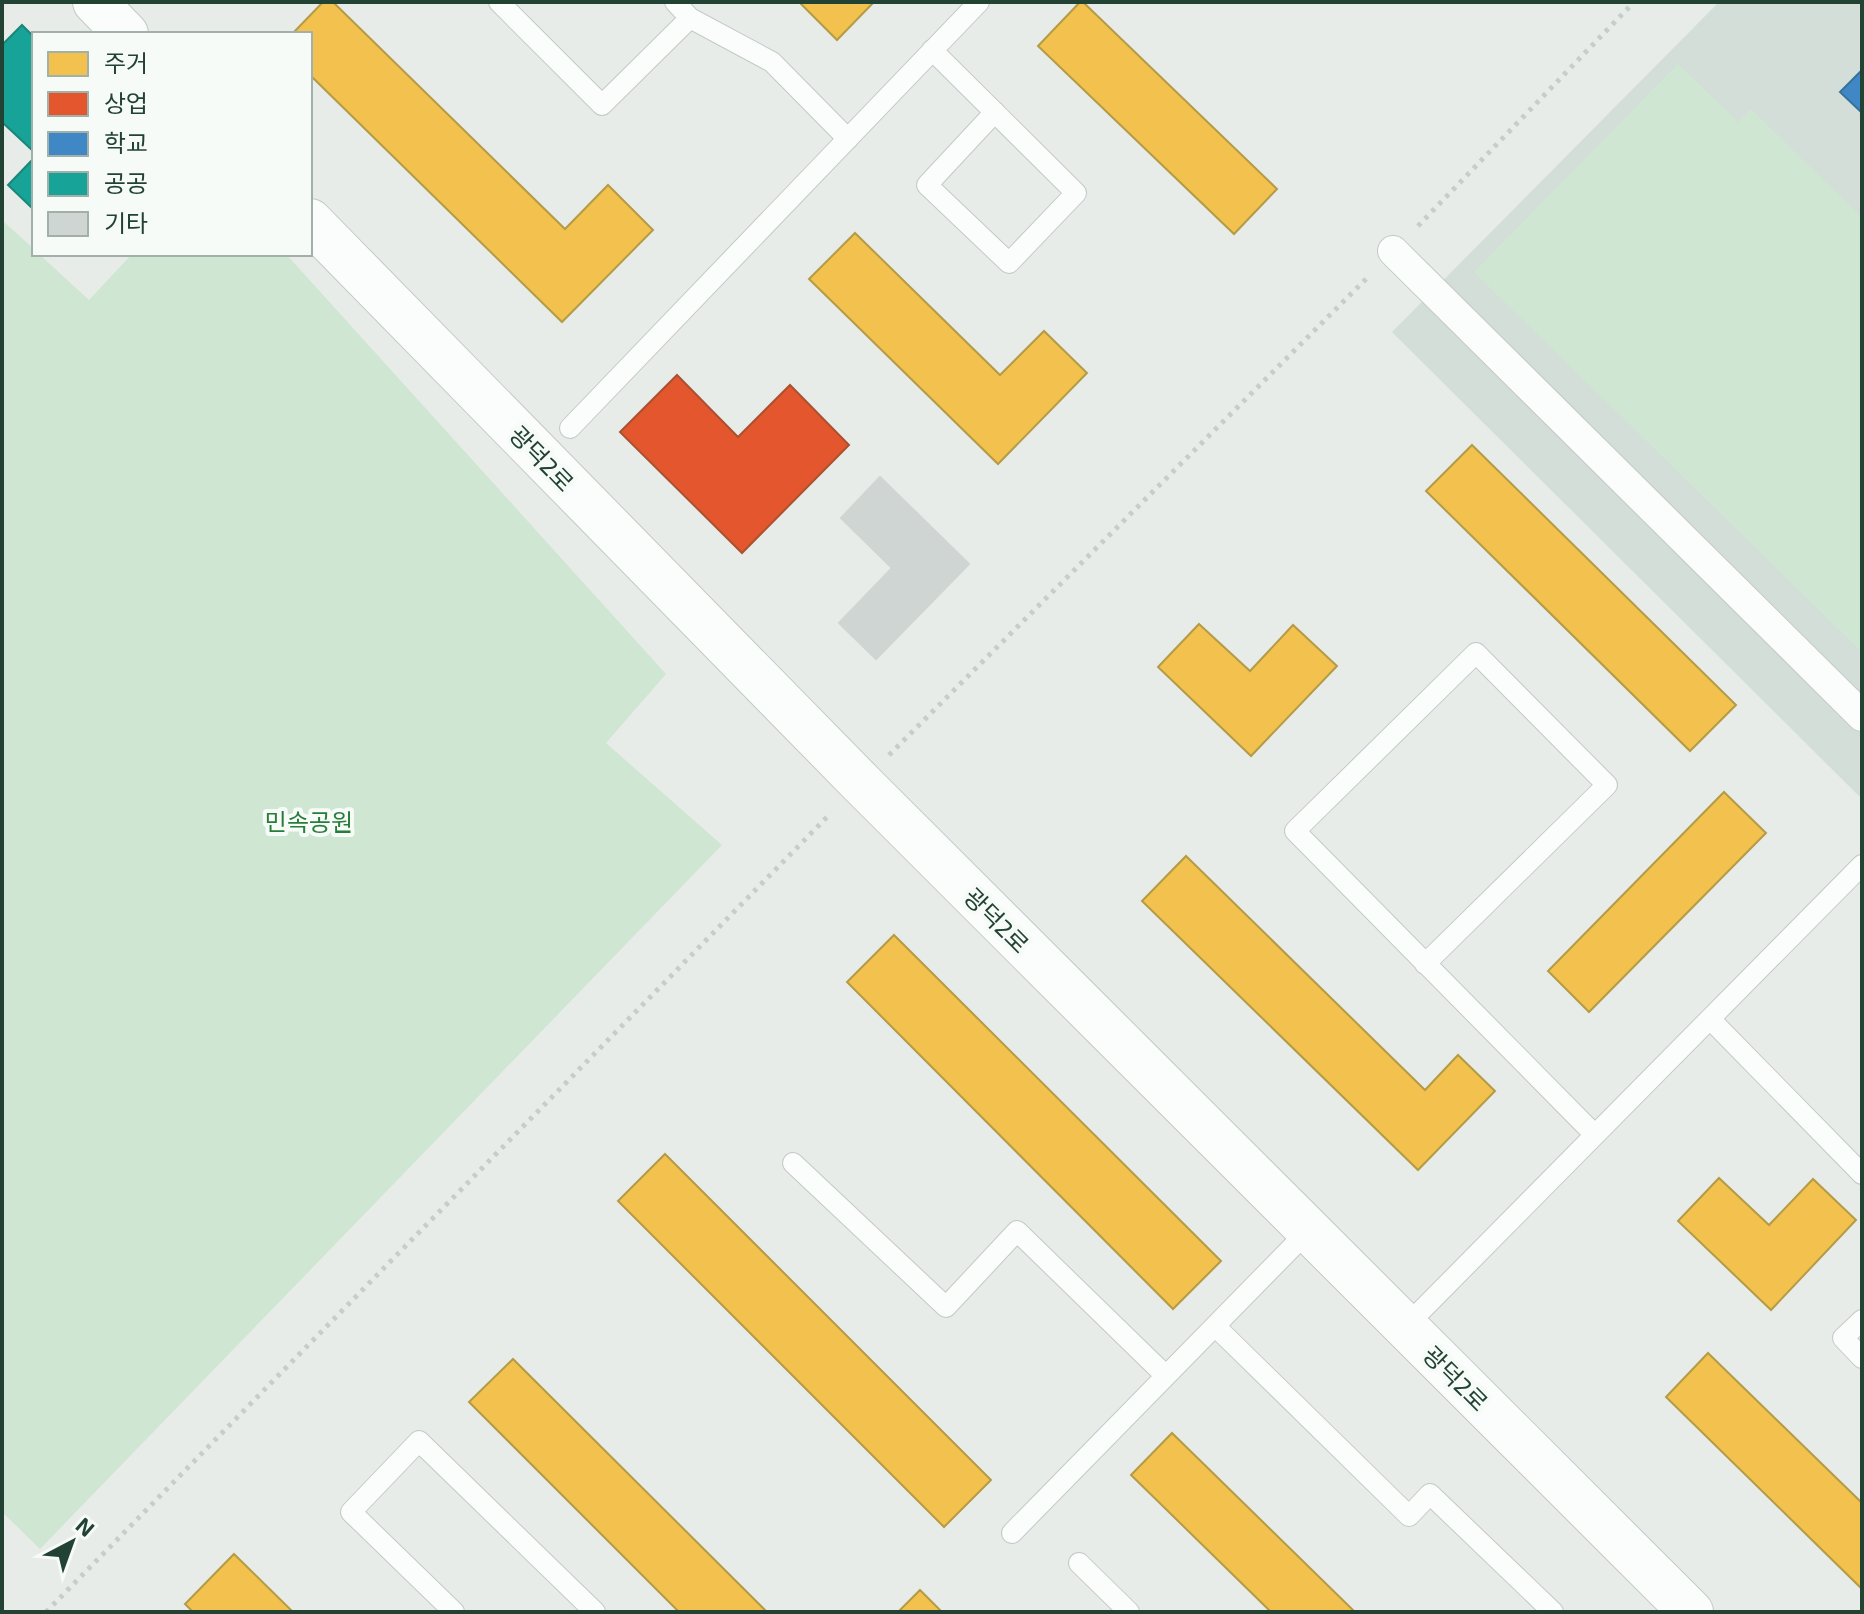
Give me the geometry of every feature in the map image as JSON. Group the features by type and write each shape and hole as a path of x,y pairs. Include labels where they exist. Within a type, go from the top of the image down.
{"street":[{"path":"95,2 124,32"},
{"name":"광덕2로","path":"312,223 861,783 1691,1612"},
{"path":"1393,251 1862,716"}],"lane":[{"path":"499,2 602,105 690,18"},
{"path":"675,2 690,18 772,62 848,139"},
{"path":"570,428 979,2"},
{"path":"932,50 995,112 1076,193 1009,263 927,185 995,112"},
{"path":"1425,964 1607,785 1476,653 1295,831 1425,964 1595,1135"},
{"path":"1405,1327 1862,865"},
{"path":"1710,1019 1862,1174"},
{"path":"793,1163 946,1307 1017,1231 1166,1376"},
{"path":"1012,1533 1309,1230"},
{"path":"1862,1320 1843,1338 1862,1358"},
{"path":"1215,1326 1409,1516 1430,1494 1553,1612"},
{"path":"454,1612 351,1512 419,1441 595,1612"},
{"path":"1079,1563 1129,1612"}],"shaded area":[{"path":"1719,2 1862,2 1862,799 1392,332"}],"green space":[{"path":"1678,64 1738,122 1751,109 1862,218 1862,652 1474,272"},
{"name":"민속공원","path":"2,220 32,247 32,256 41,256 89,300 130,256 288,256 666,674 606,743 722,845 40,1549 2,1512"}],"building: 주거":[{"path":"323,2 333,2 565,229 608,185 653,230 562,322 312,77 312,32 294,32"},
{"path":"799,2 874,2 837,40"},
{"path":"1080,2 1277,189 1234,234 1038,46"},
{"path":"855,233 1000,375 1044,331 1087,373 998,464 809,279"},
{"path":"1472,445 1736,705 1690,751 1426,491"},
{"path":"1199,624 1250,671 1293,625 1337,666 1251,756 1158,667"},
{"path":"1724,792 1766,833 1589,1012 1548,971"},
{"path":"1186,856 1425,1090 1458,1055 1495,1091 1418,1170 1142,901"},
{"path":"894,935 1221,1261 1173,1309 847,982"},
{"path":"665,1154 991,1480 944,1527 618,1201"},
{"path":"1719,1178 1769,1225 1813,1179 1856,1220 1771,1310 1678,1221"},
{"path":"1708,1353 1862,1503 1862,1589 1666,1397"},
{"path":"513,1359 767,1612 679,1612 469,1402"},
{"path":"1172,1433 1355,1612 1271,1612 1131,1475"},
{"path":"234,1554 293,1612 193,1612 185,1604"},
{"path":"920,1590 942,1612 898,1612"}],"building: 상업":[{"path":"677,375 738,437 790,385 849,445 742,553 620,432"}],"building: 학교":[{"path":"1862,70 1862,113 1840,92"}],"building: 공공":[{"path":"22,25 32,35 32,150 2,122 2,45"},
{"path":"32,160 32,208 8,185"}],"building: 기타":[{"path":"880,477 969,564 876,659 839,623 892,568 841,518"}]}
